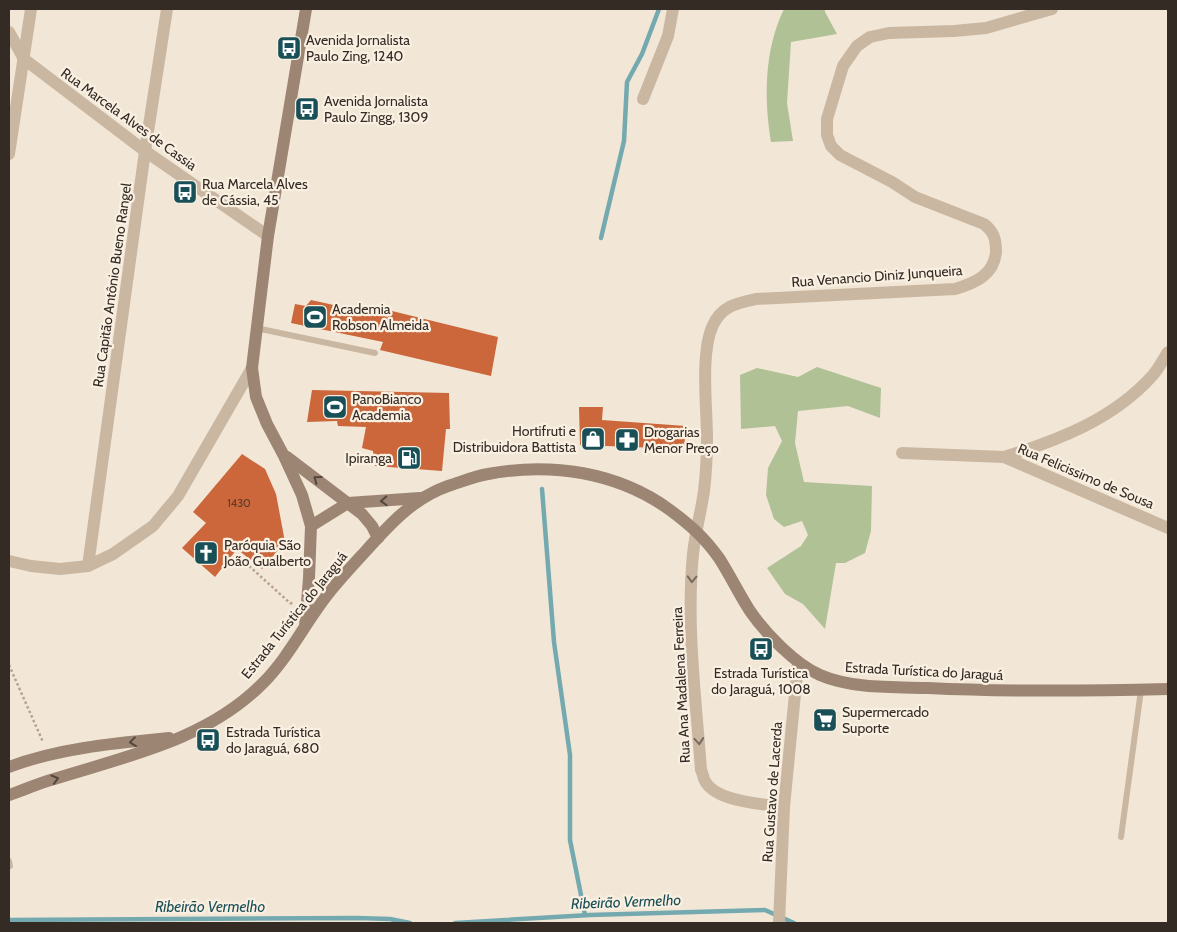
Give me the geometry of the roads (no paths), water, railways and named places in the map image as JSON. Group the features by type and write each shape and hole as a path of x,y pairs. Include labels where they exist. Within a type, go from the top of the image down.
{"main road":[{"path":"305,628 311,526 302,495 267,424 256,397 252,368 268,236 306,9"},
{"path":"284,456 362,514 372,526 378,538"},
{"name":"Estrada Turística do Jaraguá","path":"9,795 52,779 128,758 182,737 236,706 264,682 305,628 327,595 404,510 420,498 443,487 486,474 524,469 571,470 622,483 652,497 697,530 718,558 752,614 798,663 820,675 839,681 889,687 1059,691 1168,689"},
{"path":"311,526 348,503 420,498"},
{"path":"309,578 315,592 320,595 327,595"},
{"name":"Estrada Turística do Jaraguá","path":"9,767 49,755 112,744 182,737"},
{"path":"9,760 28,760"}],"street":[{"path":"9,154 31,9"},
{"name":"Rua Capitão Antônio Bueno Rangel","path":"88,566 145,152 167,9"},
{"path":"643,99 668,36 673,9"},
{"name":"Rua Venancio Diniz Junqueira","path":"697,530 704,490 707,439 705,382 708,346 712,326 721,313 734,304 756,299 955,288 972,284 987,275 995,261 996,242 992,231 984,224 915,198 892,182 840,155 831,146 827,135 827,119 844,66 857,46 870,37 889,33 986,28 1052,9"},
{"name":"Rua Marcela Alves de Cassia","path":"9,32 24,59 145,152 268,236"},
{"path":"1004,457 1049,443 1094,421 1126,401 1154,374 1168,352"},
{"path":"9,561 31,566 60,569 88,566 114,554 153,526 178,496 252,368"},
{"name":"Rua Felicissimo de Sousa","path":"902,453 1004,457 1168,528"},
{"name":"Rua Ana Madalena Ferreira","path":"697,530 693,555 691,605 693,666 701,770 706,782 712,789 728,798 784,807"},
{"name":"Rua Gustavo de Lacerda","path":"779,923 784,807 798,663"}],"lane":[{"path":"256,328 375,353"},
{"path":"1121,838 1142,690"}],"waterway":[{"path":"601,238 624,141 627,82 642,54 659,9"},
{"path":"542,489 554,642 570,755 570,840 585,915"},
{"name":"Ribeirão Vermelho","path":"455,923 590,915 765,910 794,923"},
{"name":"Ribeirão Vermelho","path":"9,920 357,918 390,919 410,923"}],"place":[{"name":"Avenida Jornalista Paulo Zing, 1240","path":"289,48"},
{"name":"Avenida Jornalista Paulo Zingg, 1309","path":"307,109"},
{"name":"Rua Marcela Alves de Cássia, 45","path":"185,192"},
{"name":"Academia Robson Almeida","path":"315,317"},
{"name":"PanoBianco Academia","path":"335,407"},
{"name":"Hortifruti e Distribuidora Battista","path":"593,439"},
{"name":"Drogarias Menor Preço","path":"627,440"},
{"name":"Ipiranga","path":"409,458"},
{"name":"Paróquia São João Gualberto","path":"206,553"},
{"name":"Estrada Turística do Jaraguá, 1008","path":"761,649"},
{"name":"Supermercado Suporte","path":"825,720"},
{"name":"Estrada Turística do Jaraguá, 680","path":"208,740"}]}
